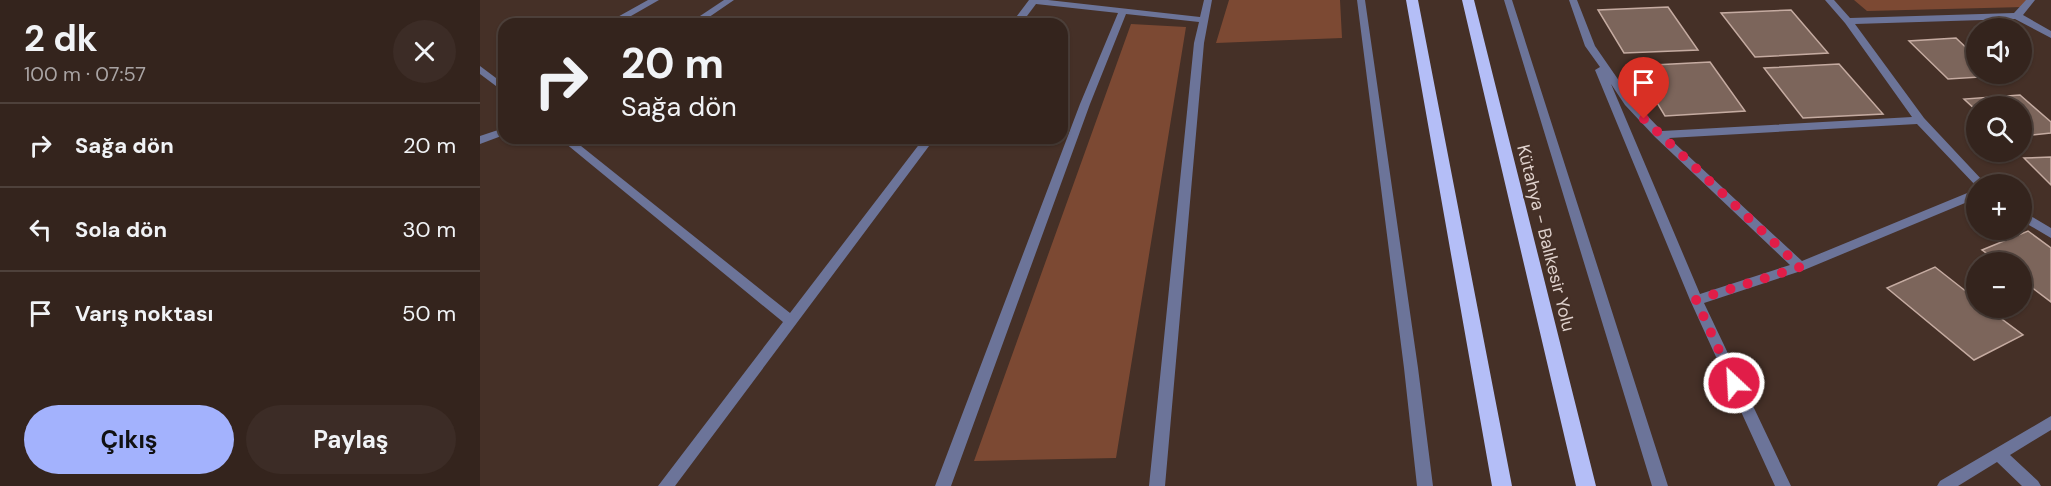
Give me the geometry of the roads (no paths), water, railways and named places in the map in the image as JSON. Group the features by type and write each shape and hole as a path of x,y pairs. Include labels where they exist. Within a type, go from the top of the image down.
{"highway":[{"path":"1412,0 1502,486"},
{"name":"Kütahya - Balıkesir Yolu","path":"1468,0 1586,486"}],"street":[{"path":"621,18 655,0"},
{"path":"702,18 730,0"},
{"path":"1020,18 1034,0 1204,20"},
{"path":"1157,486 1199,43 1208,0"},
{"path":"1361,0 1412,368 1425,486"},
{"path":"1508,0 1660,486"},
{"path":"1573,0 1696,300 1783,486"},
{"path":"1829,0 1848,21 1920,120 1970,174"},
{"path":"2017,16 2031,0"},
{"path":"943,486 1085,104 1123,11"},
{"path":"1848,21 2017,16 2051,35"},
{"path":"1590,46 1629,103 1659,135 1800,267"},
{"path":"480,69 498,81"},
{"path":"1659,135 1920,120"},
{"path":"480,140 498,133"},
{"path":"571,144 792,321"},
{"path":"666,486 925,144"},
{"path":"1696,300 1800,267 1966,198"},
{"path":"2032,222 2051,234"},
{"path":"1946,486 2051,422"},
{"path":"1999,454 2033,486"}]}
